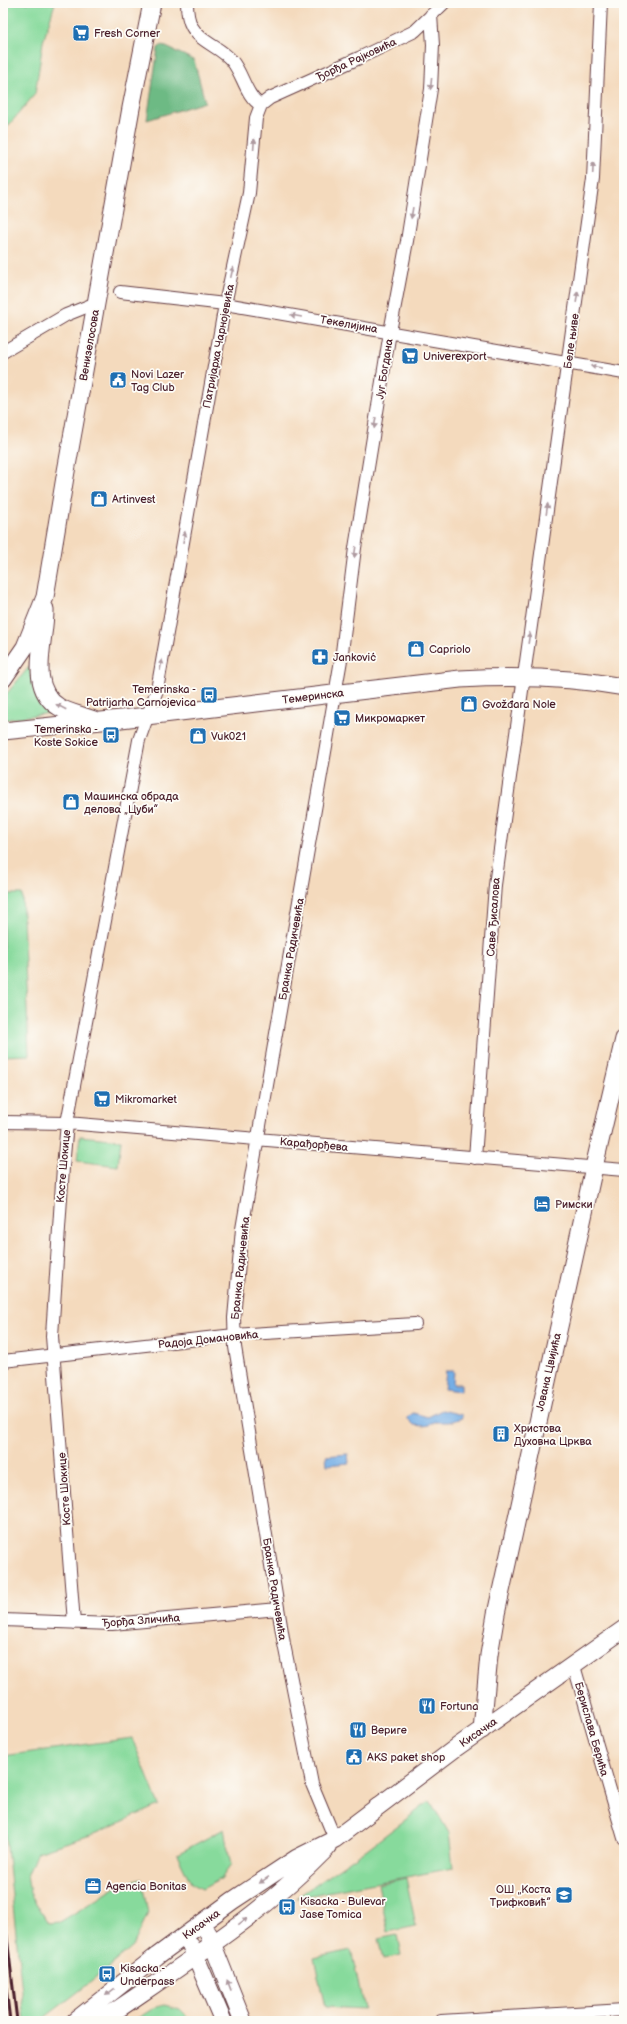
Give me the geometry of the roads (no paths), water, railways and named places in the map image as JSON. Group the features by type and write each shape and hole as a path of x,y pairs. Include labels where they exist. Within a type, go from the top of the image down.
{"main road":[{"name":"Венизелосова","path":"3,679 25,647 45,597 96,303 152,3"},
{"path":"45,597 45,626 39,669 44,688 51,700 59,707 98,721"},
{"name":"Темеринска","path":"3,731 148,716 460,679 523,676 574,679 624,687"},
{"name":"Јована Цвијића","path":"482,1730 484,1693 495,1621 594,1167 624,1040"},
{"name":"Кисачка","path":"101,2021 212,1944 306,1869 335,1839 482,1730 624,1630"},
{"name":"Кисачка","path":"75,2021 203,1922 297,1858 335,1839"},
{"path":"203,1922 243,2021"},
{"path":"186,1935 223,2021"}],"street":[{"path":"187,3 188,17 192,27 201,38 231,59 254,100 261,105"},
{"name":"Ђорђа Рајковића","path":"261,105 270,98 359,58 415,30 444,3"},
{"name":"Беле њиве","path":"523,676 593,180 601,3"},
{"name":"Југ Богдана","path":"334,694 341,660 355,548 390,332 407,241 429,96 433,45 431,15"},
{"path":"415,30 433,45"},
{"name":"Патријарха Чарнојевића","path":"148,716 157,690 225,304 249,193 256,118 261,105"},
{"name":"Текелијина","path":"120,292 225,304 568,362 624,373"},
{"path":"3,352 66,315 96,303"},
{"name":"Саве Ђисалова","path":"475,1158 495,885 523,676"},
{"name":"Бранка Радичевића","path":"334,694 259,1140 242,1229 234,1335 278,1609 312,1784 335,1839"},
{"name":"Косте Шокице","path":"74,1624 52,1312 67,1123 140,740 148,716"},
{"name":"Карађорђева","path":"3,1122 67,1123 624,1170"},
{"name":"Радоја Домановића","path":"3,1361 234,1335 415,1324"},
{"name":"Ђорђа Зличића","path":"3,1620 74,1624 112,1624 278,1609"},
{"name":"Берислава Берића","path":"574,1666 624,1838"},
{"path":"441,2021 624,2010"}],"water":[{"path":"446,1371 454,1371 453,1384 461,1384 461,1391 444,1389"},
{"path":"442,1410 462,1415 462,1418 449,1422 434,1422 429,1425 422,1426 414,1425 407,1418 413,1413 428,1417"},
{"path":"348,1454 349,1463 327,1465 326,1456"}],"railway":[{"path":"3,1904 17,2021"},
{"path":"3,1963 10,2021"}],"place":[{"name":"Fresh Corner","path":"81,33"},
{"name":"Univerexport","path":"410,356"},
{"name":"Novi Lazer Tag Club","path":"118,380"},
{"name":"Artinvest","path":"99,499"},
{"name":"Capriolo","path":"416,649"},
{"name":"Janković","path":"320,657"},
{"name":"Temerinska - Patrijarha Carnojevica","path":"209,695"},
{"name":"Gvožđara Nole","path":"469,704"},
{"name":"Микромаркет","path":"342,718"},
{"name":"Temerinska - Koste Sokice","path":"111,735"},
{"name":"Vuk021","path":"198,736"},
{"name":"Машинска обрада делова „Цуби”","path":"71,802"},
{"name":"Mikromarket","path":"102,1099"},
{"name":"Римски","path":"542,1204"},
{"name":"Христова Духовна Црква","path":"501,1434"},
{"name":"Fortuna","path":"427,1706"},
{"name":"Вериге","path":"358,1730"},
{"name":"AKS paket shop","path":"354,1757"},
{"name":"Agencia Bonitas","path":"93,1886"},
{"name":"ОШ „Коста Трифковић”","path":"564,1895"},
{"name":"Kisacka - Bulevar Jase Tomica","path":"287,1907"},
{"name":"Kisacka - Underpass","path":"107,1974"}]}
